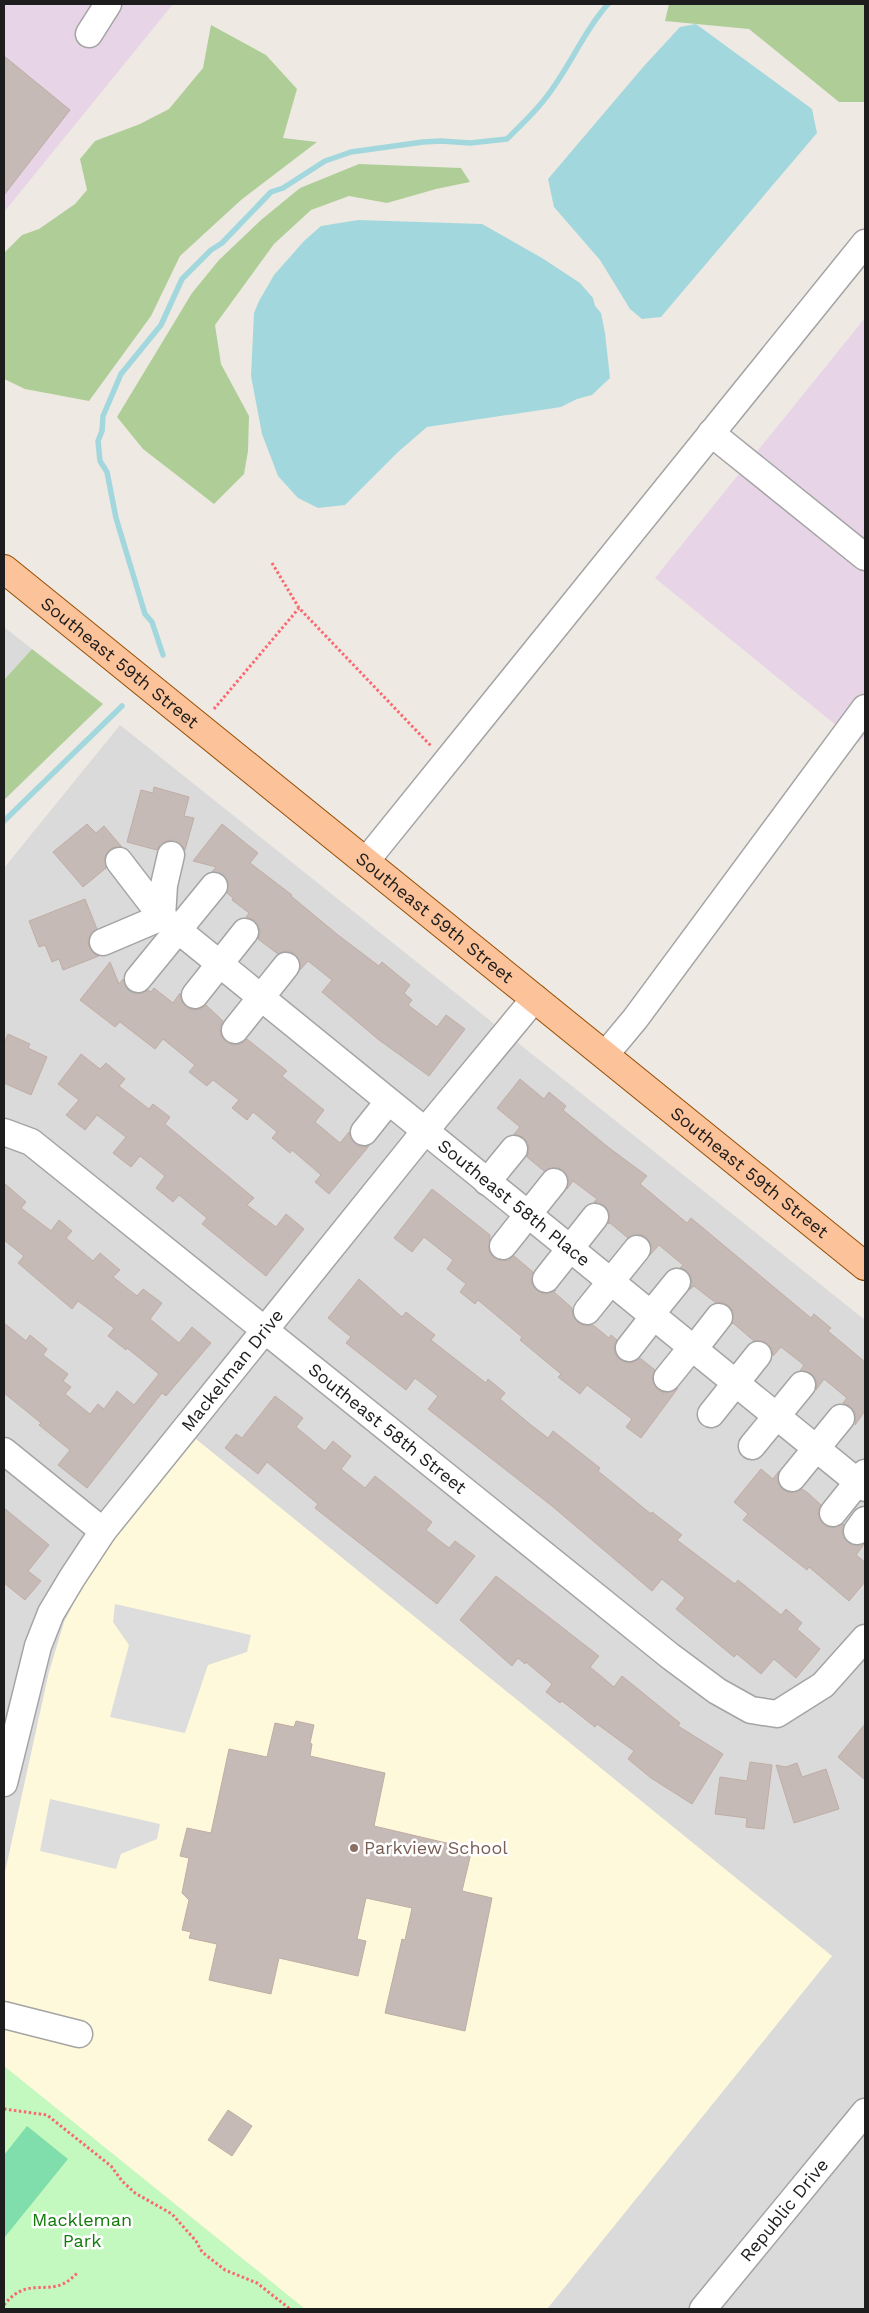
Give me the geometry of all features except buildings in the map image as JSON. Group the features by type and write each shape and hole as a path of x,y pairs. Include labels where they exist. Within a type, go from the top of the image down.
{"main road":[{"name":"Southeast 59th Street","path":"4,569 865,1266"}],"street":[{"path":"89,34 108,4"},
{"path":"366,861 865,244"},
{"path":"711,433 865,557"},
{"path":"606,1055 635,1019 865,708"},
{"path":"170,924 164,885 171,855"},
{"name":"Southeast 58th Place","path":"118,861 170,924 816,1448 863,1481"},
{"path":"138,979 170,924 214,886"},
{"path":"103,942 170,924"},
{"path":"195,995 246,932"},
{"path":"235,1030 286,966"},
{"name":"Mackelman Drive","path":"4,1783 11,1727 38,1646 51,1613 103,1531 535,998"},
{"path":"364,1132 388,1102"},
{"name":"Southeast 58th Street","path":"4,1132 31,1142 717,1691 751,1710 777,1714 823,1685 865,1638"},
{"path":"487,1182 514,1149"},
{"path":"503,1246 554,1182"},
{"path":"546,1279 595,1217"},
{"path":"587,1311 637,1249"},
{"path":"629,1348 677,1282"},
{"path":"667,1378 719,1317"},
{"path":"711,1414 758,1355"},
{"path":"752,1446 802,1385"},
{"path":"792,1478 841,1418"},
{"path":"4,1450 103,1531"},
{"path":"833,1513 863,1481"},
{"path":"4,2016 79,2034"},
{"name":"Republic Drive","path":"703,2309 865,2112"}],"path":[{"path":"272,563 299,608 446,762"},
{"path":"199,726 299,608"},
{"path":"4,2109 47,2115 111,2166 122,2181 135,2193 172,2214 196,2241 202,2252 226,2270 257,2283 290,2309"},
{"path":"4,2306 16,2293 30,2287 56,2288 68,2283 77,2273"}],"shaded area":[{"path":"4,4 173,4 4,212"},
{"path":"865,318 865,735 858,743 655,578"},
{"path":"4,627 32,649 4,680"},
{"path":"120,725 865,1320 865,2309 547,2309 832,1956 49,1672 4,1877 4,868"},
{"name":"Parkview School","path":"196,1439 832,1956 547,2309 305,2309 4,2066 4,1877 49,1672 64,1622 84,1583 110,1544"},
{"path":"115,1604 251,1635 247,1652 208,1665 185,1733 110,1717 129,1645 113,1622"},
{"path":"50,1799 160,1824 157,1839 121,1854 116,1869 40,1851"}],"green space":[{"path":"669,4 865,4 865,102 839,102 749,29 665,21"},
{"path":"211,25 266,55 297,89 283,138 317,142 241,200 180,256 151,316 89,401 25,389 4,379 4,253 22,235 39,229 75,204 87,190 80,159 95,141 140,124 169,109 203,68"},
{"path":"359,164 461,168 470,182 436,189 387,203 349,196 311,210 274,244 215,325 221,364 249,416 248,451 244,474 214,504 143,449 117,417 192,293 219,260 261,220 300,188"},
{"path":"32,649 103,704 4,800 4,680"},
{"name":"Mackleman Park","path":"4,2066 305,2309 4,2309"},
{"path":"27,2126 68,2159 4,2238 4,2155"}],"water":[{"path":"696,24 812,109 817,133 661,317 642,319 630,309 600,260 554,207 548,179 644,66 680,27"},
{"path":"358,220 482,224 542,258 580,283 593,298 595,306 601,313 610,378 592,395 577,399 561,407 427,427 398,452 345,505 318,508 298,498 278,476 262,434 251,376 254,313 274,275 304,241 321,226"}],"waterway":[{"path":"163,655 152,622 145,614 116,518 107,472 100,461 98,441 102,431 103,416 121,374 161,325 182,279 211,250 222,243 271,192 283,188 325,161 351,152 423,142 470,143 507,139 553,88 591,27 608,4"},
{"path":"4,821 122,706"}],"place":[{"name":"Parkview School","path":"354,1848"}]}
